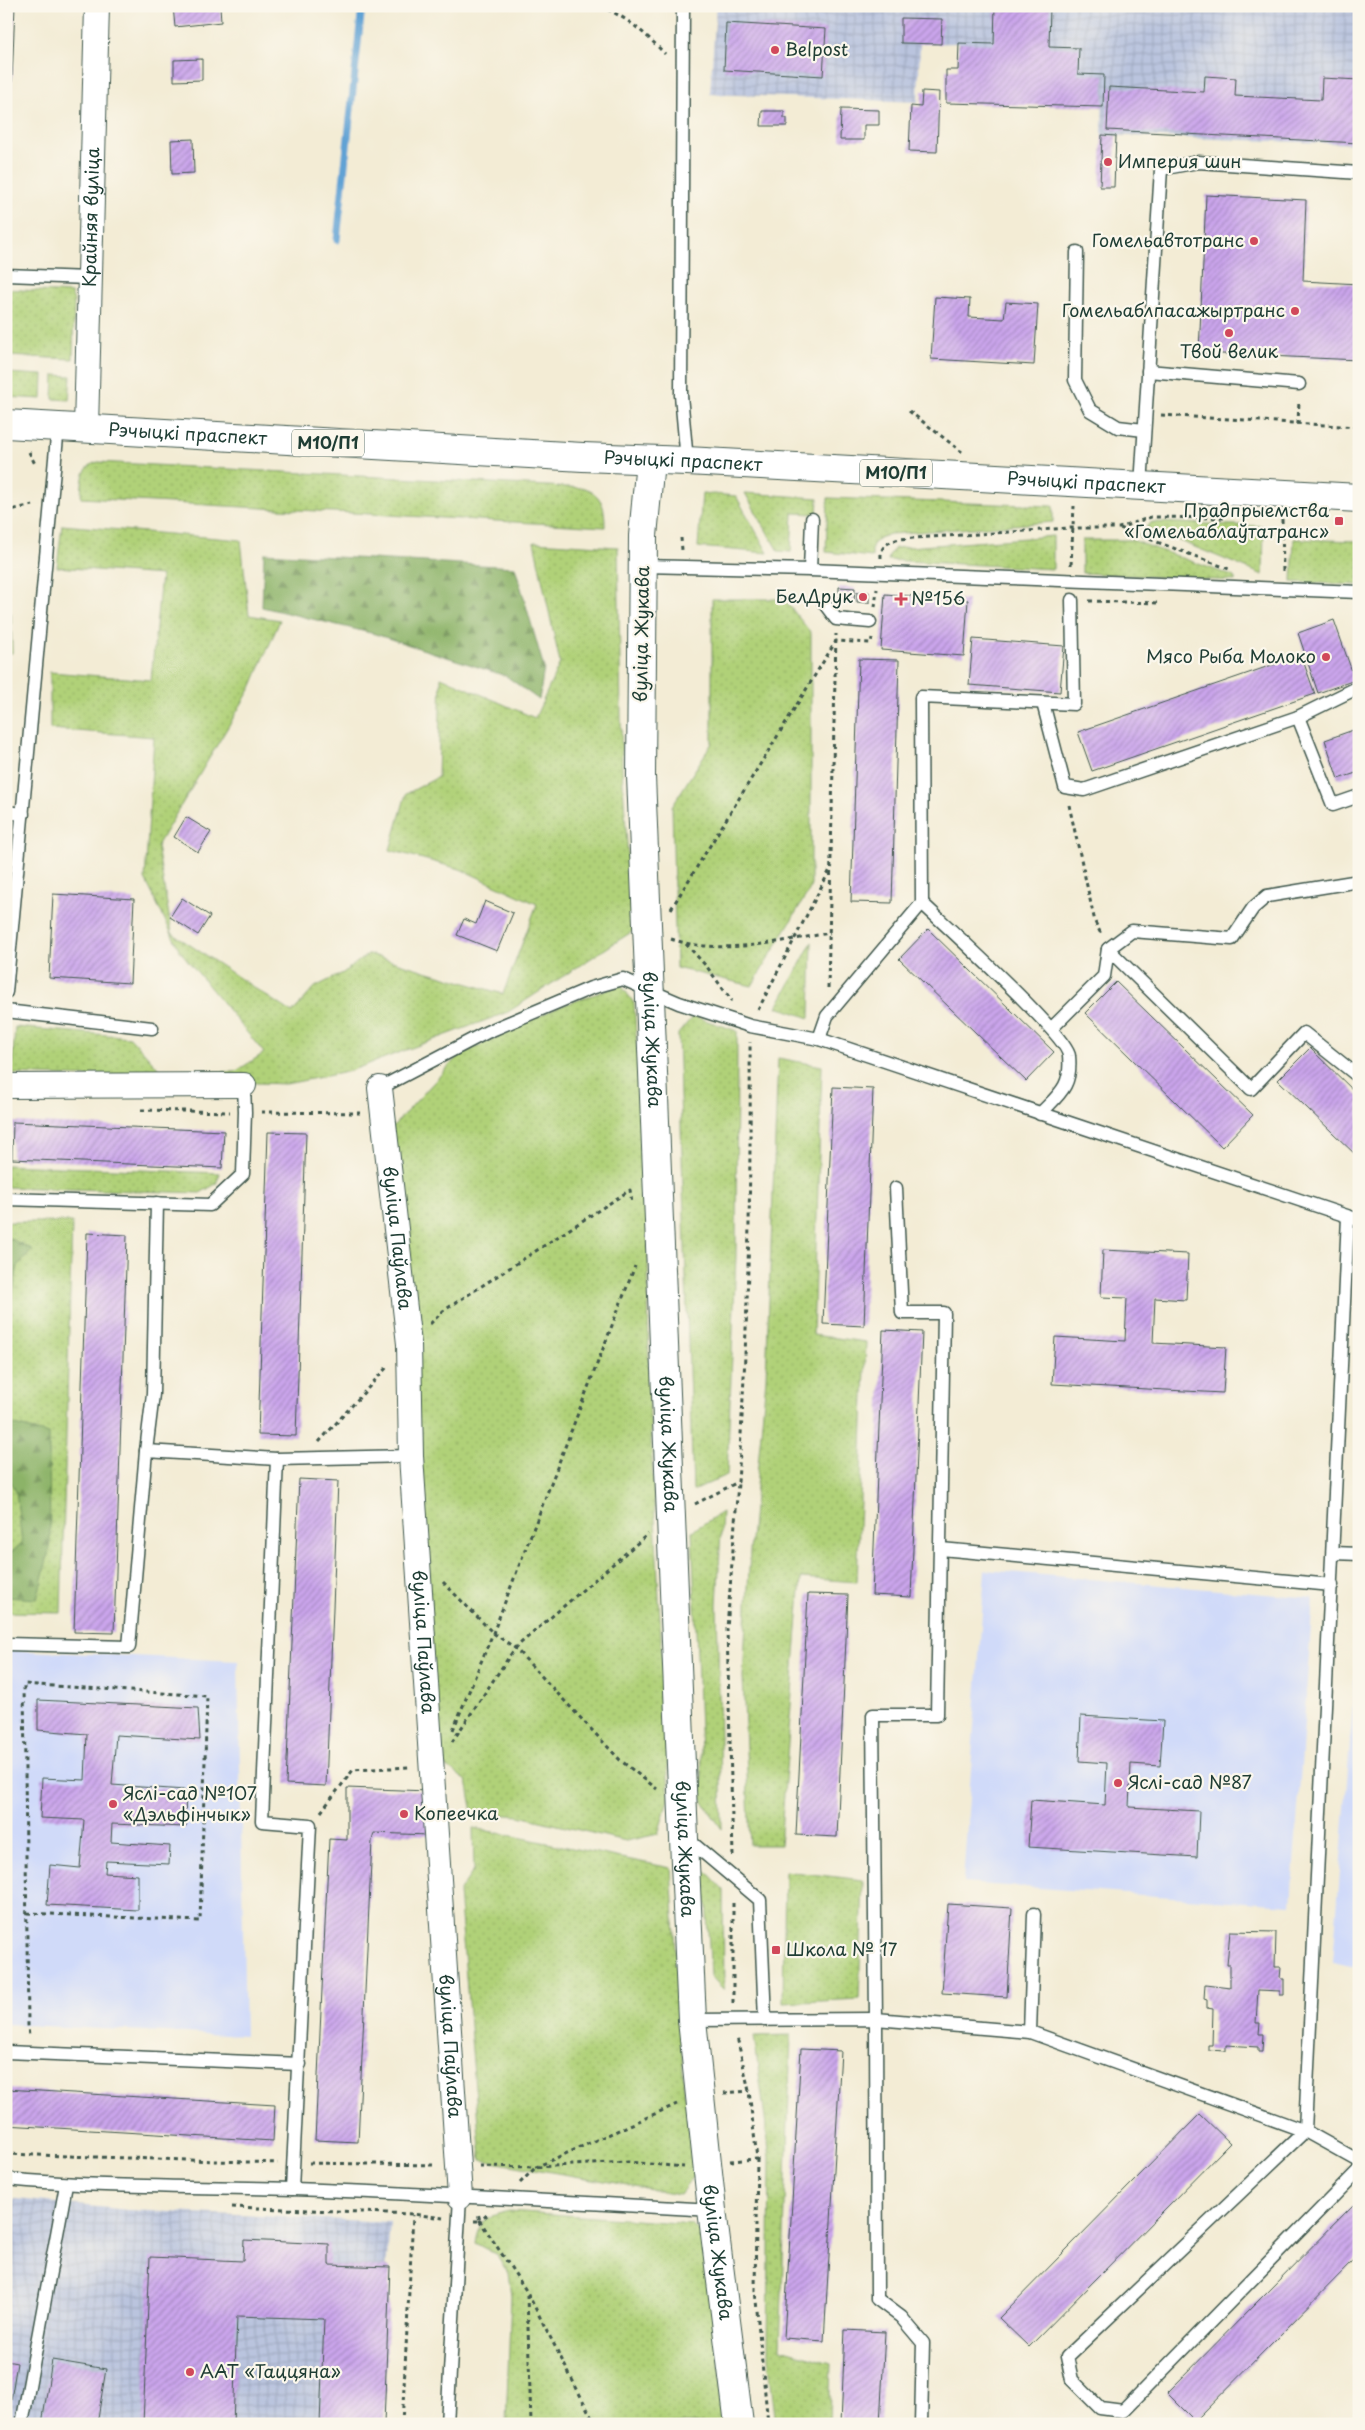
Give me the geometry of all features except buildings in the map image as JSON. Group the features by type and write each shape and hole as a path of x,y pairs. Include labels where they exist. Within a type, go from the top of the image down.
{"street":[{"name":"Крайняя вуліца","path":"86,428 88,278 97,6"},
{"name":"Рэчыцкі праспект","path":"6,424 650,461 687,461 1359,498"},
{"name":"вуліца Жукава","path":"650,461 643,536 641,776 682,1808 692,2020 712,2210 739,2424"},
{"path":"6,1086 244,1085"},
{"name":"вуліца Паўлава","path":"380,1088 409,1344 411,1456 460,2197"}],"lane":[{"path":"683,6 681,395 687,461"},
{"path":"1141,486 1162,169 1198,162 1359,173"},
{"path":"1077,252 1075,380 1090,410 1118,427 1144,430"},
{"path":"6,275 88,278"},
{"path":"1148,371 1299,384"},
{"path":"6,992 58,426"},
{"path":"810,570 812,519"},
{"path":"643,566 810,570 1359,592"},
{"path":"818,1038 827,1016 922,903 921,697 1074,704 1072,600"},
{"path":"824,603 836,619 872,623"},
{"path":"1043,703 1065,787 1084,790 1298,717 1359,687"},
{"path":"1298,717 1333,805 1359,796"},
{"path":"6,812 23,814"},
{"path":"1052,1028 1104,976 1108,949 1132,931 1232,939 1253,908 1267,896 1359,881"},
{"path":"922,903 1052,1028 1070,1054 1067,1085 1040,1114"},
{"path":"1108,949 1251,1089 1304,1033 1359,1077"},
{"path":"380,1088 487,1032 591,988 623,979 679,1004 750,1026 818,1038 1353,1218 1332,1585 1305,2131 1068,2357 1072,2380 1100,2408 1123,2411 1359,2170"},
{"path":"6,1011 152,1028"},
{"path":"6,1199 210,1205 243,1174 244,1085"},
{"path":"896,1188 902,1313 944,1313 937,1715 873,1715 877,2299 901,2317 923,2343 921,2424"},
{"path":"6,1644 129,1647 146,1451 153,1394 157,1203"},
{"path":"146,1451 276,1459 411,1456"},
{"path":"276,1459 262,1821 310,1826 300,2064 292,2189"},
{"path":"941,1549 1332,1585"},
{"path":"1334,1553 1359,1554"},
{"path":"684,1836 760,1900 765,2020"},
{"path":"1030,2032 1034,1914"},
{"path":"692,2020 876,2019 1030,2032 1305,2131 1359,2161"},
{"path":"6,2052 300,2064"},
{"path":"6,2179 66,2185 292,2189 505,2198 712,2210"},
{"path":"22,2424 66,2185"},
{"path":"446,2424 460,2197"}],"path":[{"path":"600,6 622,16 645,33 682,71"},
{"path":"1298,424 1299,384"},
{"path":"908,411 963,452"},
{"path":"1145,414 1359,427"},
{"path":"1071,570 1071,528 1074,503"},
{"path":"6,511 42,506"},
{"path":"880,552 887,543 900,539 1071,528 1119,528 1151,517 1227,518"},
{"path":"1274,519 1283,519 1283,589"},
{"path":"1119,528 1238,572"},
{"path":"836,641 871,643 877,585"},
{"path":"827,1016 836,619"},
{"path":"667,916 836,641"},
{"path":"1065,787 1095,922 1108,949"},
{"path":"662,936 686,944 713,946 753,945 830,933"},
{"path":"686,944 707,967 750,1026"},
{"path":"136,1110 362,1113"},
{"path":"409,1344 443,1312 630,1190 632,1208"},
{"path":"310,1826 353,1770 431,1766 440,1762 494,1633 637,1262"},
{"path":"311,1458 321,1440 391,1362 392,1371"},
{"path":"738,1482 726,1630 733,1855 733,2020 749,2090 756,2159 755,2290 768,2424"},
{"path":"418,1556 494,1633 515,1648 620,1760 682,1808"},
{"path":"27,1913 200,1921 206,1696 24,1684 27,1913 30,2053"},
{"path":"726,1848 733,1855"},
{"path":"229,2207 413,2214 480,2221 536,2167 701,2095 749,2090"},
{"path":"6,2154 458,2166 536,2167 628,2162 686,2167"},
{"path":"721,2162 756,2159"},
{"path":"402,2424 413,2194"},
{"path":"480,2221 527,2292 595,2424"},
{"path":"527,2292 531,2424"}],"shaded area":[{"path":"716,6 1359,6 1359,144 1102,135 1103,75 958,70 958,43 920,44 918,102 710,94"},
{"path":"985,1570 1313,1598 1291,1905 963,1883"},
{"path":"1359,1625 1359,1968 1333,1962"},
{"path":"6,1650 238,1661 245,2036 6,2024"},
{"name":"ААТ «Таццяна»","path":"6,2198 128,2210 390,2222 374,2424 6,2424"}],"green space":[{"path":"6,289 71,293 74,301 73,359 6,356"},
{"path":"6,373 43,375 42,399 6,397"},
{"path":"54,375 71,376 69,400 53,399"},
{"path":"98,462 585,488 596,495 602,503 605,527 81,498 82,481 85,471 92,464"},
{"path":"702,493 736,496 768,553 698,547"},
{"path":"745,493 818,498 817,514 793,513 791,552 778,551"},
{"path":"828,498 1053,506 1053,522 890,534 879,538 872,546 872,557 826,552"},
{"path":"1152,522 1264,526 1263,575 1146,527"},
{"path":"62,525 241,540 249,615 280,620 251,688 157,846 172,933 292,1013 315,987 343,973 368,954 503,994 537,904 460,869 390,850 406,794 438,777 441,677 535,718 560,663 534,542 618,547 622,771 633,931 508,1012 347,1072 286,1084 12,1074 15,1027 130,1037 160,1070 235,1072 264,1053 180,951 145,879 154,737 50,729 50,672 151,680 161,575 57,567"},
{"path":"1053,536 1053,569 888,560 895,548"},
{"path":"1294,539 1359,541 1359,585 1292,582"},
{"path":"1082,540 1132,540 1235,577 1235,581 1082,573"},
{"path":"264,553 515,567 544,668 539,700 506,676 375,634 262,607"},
{"path":"712,599 784,599 811,633 811,887 752,986 676,968 672,806 712,743"},
{"path":"6,613 11,613 12,653 6,653"},
{"path":"812,942 810,1018 777,1007"},
{"path":"621,985 634,1003 648,1217 649,1400 669,1797 658,1834 626,1841 519,1816 473,1812 467,1781 440,1762 386,1134 458,1056 558,1007"},
{"path":"693,1016 737,1031 736,1256 727,1475 693,1491 678,1034"},
{"path":"778,1058 822,1066 813,1335 866,1342 857,1582 801,1578 780,1845 750,1845 743,1677 750,1551 766,1378"},
{"path":"6,1165 220,1173 216,1184 200,1193 6,1187"},
{"path":"6,1222 72,1222 61,1613 6,1612"},
{"path":"9,1238 33,1250 18,1265 6,1331 6,1240"},
{"path":"11,1424 49,1434 50,1547 37,1599 6,1597 6,1557 22,1543 16,1491 6,1475 6,1439"},
{"path":"722,1512 717,1605 722,1829 703,1802 692,1531"},
{"path":"473,1828 671,1868 684,2087 695,2175 680,2194 481,2160 459,1892 474,1870"},
{"path":"704,1869 723,1889 724,1990 711,1976"},
{"path":"785,1871 863,1880 859,1999 783,2003"},
{"path":"791,2035 780,2349 831,2363 829,2424 776,2424 768,2357 770,2157 754,2036"},
{"path":"509,2211 691,2224 713,2243 724,2424 506,2424 511,2295 508,2273 497,2255 475,2243 479,2229 486,2220"}],"waterway":[{"path":"337,240 362,6"}],"place":[{"name":"Belpost","path":"775,50"},
{"name":"Империя шин","path":"1108,162"},
{"name":"Гомельавтотранс","path":"1254,241"},
{"name":"Гомельаблпасажыртранс","path":"1295,311"},
{"name":"Твой велик","path":"1229,333"},
{"name":"Прадпрыемства «Гомельаблаўтатранс»","path":"1339,521"},
{"name":"БелДрук","path":"863,597"},
{"name":"№156","path":"901,599"},
{"name":"Мясо Рыба Молоко","path":"1326,657"},
{"name":"Яслі-сад №87","path":"1118,1783"},
{"name":"Яслі-сад №107 «Дэльфінчык»","path":"113,1804"},
{"name":"Копеечка","path":"404,1814"},
{"name":"Школа № 17","path":"776,1950"},
{"name":"ААТ «Таццяна»","path":"190,2372"}]}
